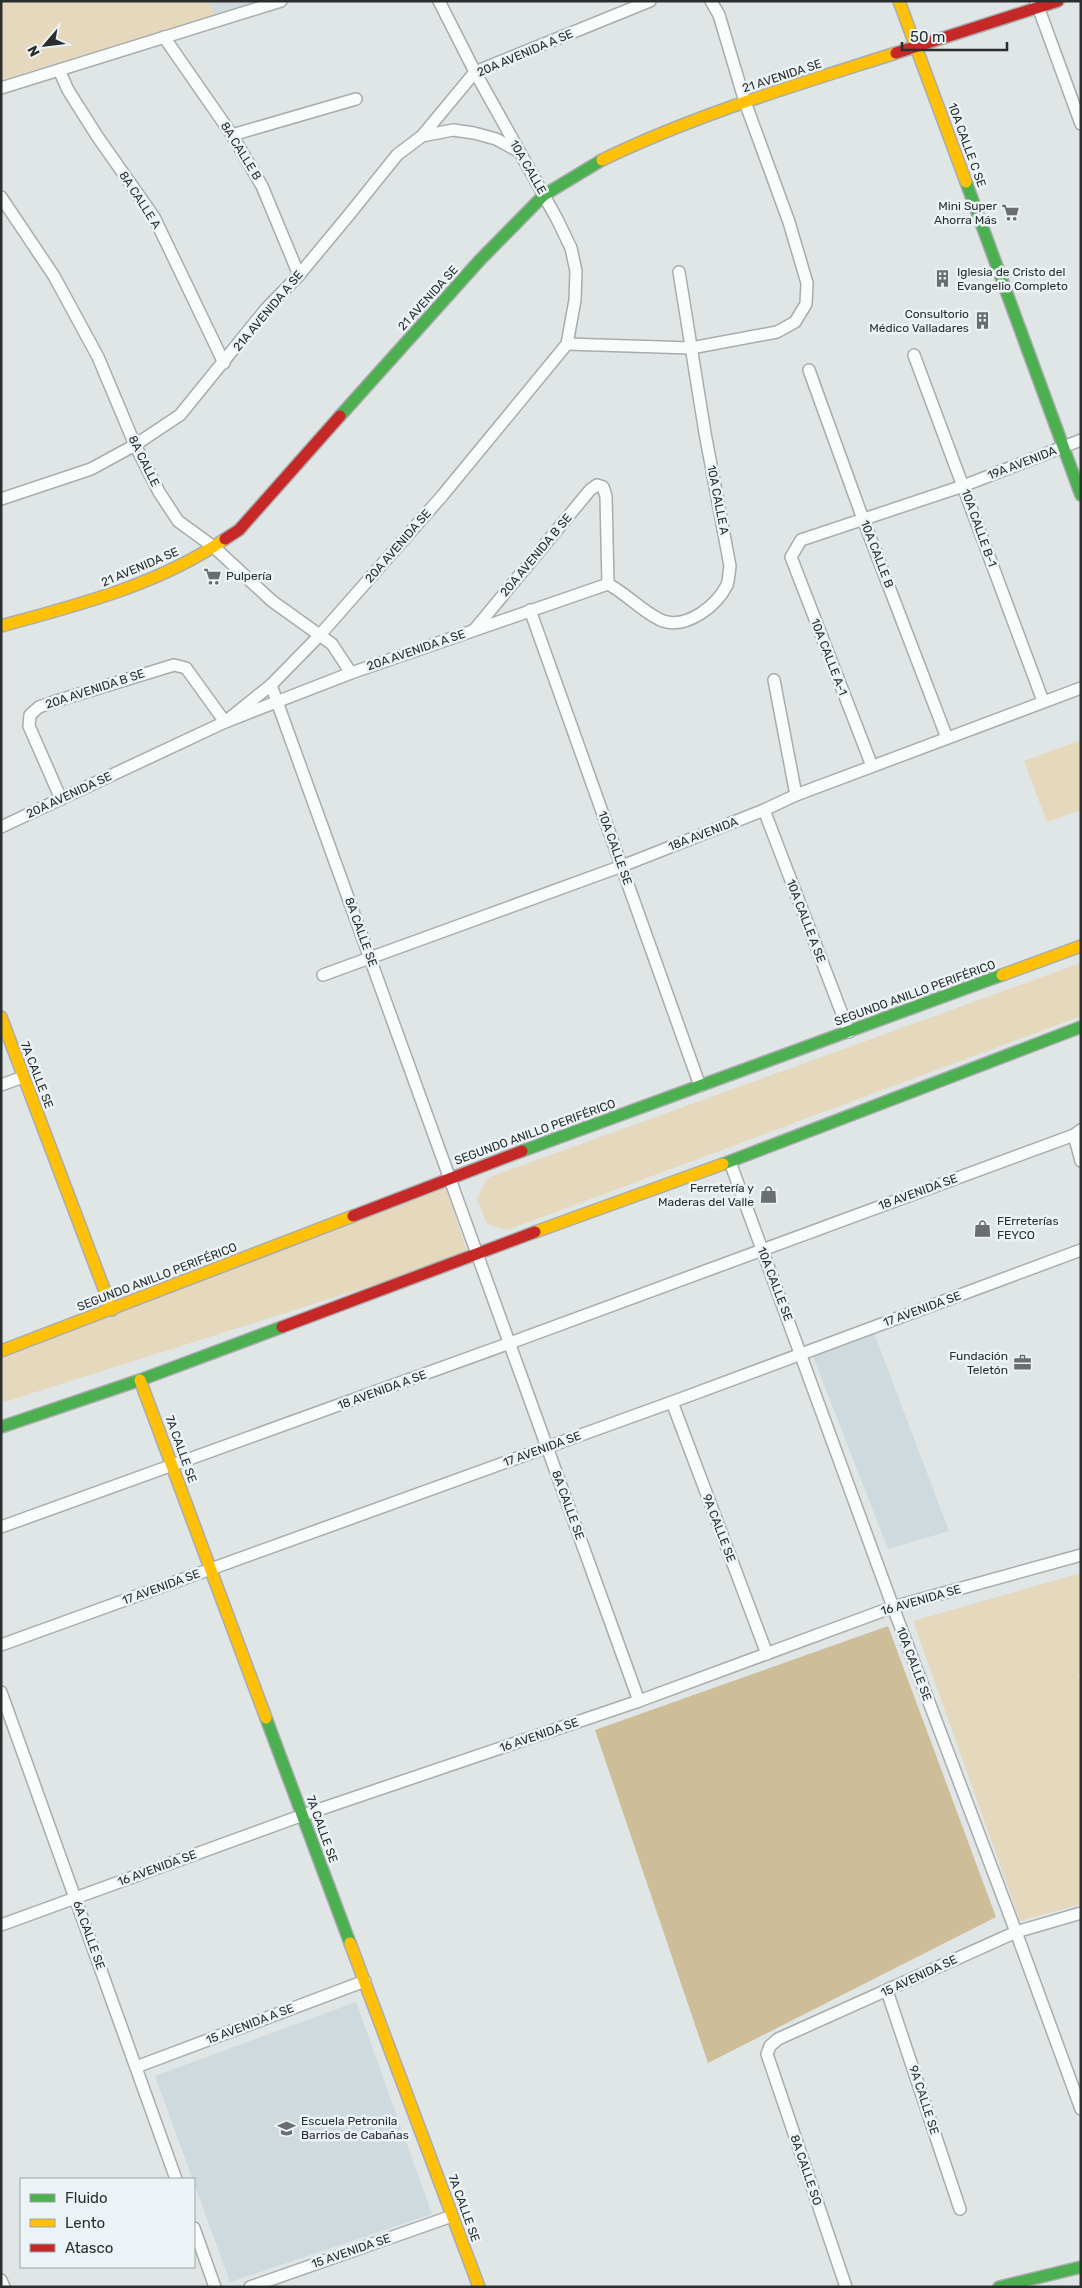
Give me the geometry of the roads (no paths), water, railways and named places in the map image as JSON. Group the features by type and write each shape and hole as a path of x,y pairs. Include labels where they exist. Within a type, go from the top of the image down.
{"main road":[{"name":"10A CALLE C SE","path":"899,1 1081,494"},
{"name":"21 AVENIDA SE","path":"1,626 88,602 153,579 215,548 239,530 480,260 544,195 596,163 654,135 745,102 916,47 1037,5 1058,1"},
{"name":"SEGUNDO ANILLO PERIFÉRICO","path":"1,1351 112,1310 450,1178 1081,946"},
{"name":"7A CALLE SE","path":"1,1017 112,1310"},
{"path":"1,1427 140,1380 477,1253 730,1162 1081,1027"},
{"name":"7A CALLE SE","path":"140,1380 478,2287"},
{"path":"999,2287 1081,2267"}],"street":[{"path":"1,88 281,1"},
{"name":"10A CALLE","path":"439,1 475,72 544,195 571,248 576,271 575,300 567,344"},
{"name":"20A AVENIDA A SE","path":"422,136 475,72 650,1"},
{"path":"567,344 691,348 777,332 795,322 806,304 807,283 789,222 745,102 718,15 711,1"},
{"path":"1037,5 1081,124"},
{"name":"8A CALLE B","path":"164,38 232,135 262,186 299,275"},
{"name":"8A CALLE A","path":"60,70 68,90 154,217 224,363"},
{"path":"232,135 356,99"},
{"name":"21A AVENIDA A SE","path":"1,499 91,469 135,445 180,415 266,309 299,275 397,155 422,136 453,130 474,132 496,139 518,151"},
{"name":"8A CALLE","path":"1,197 54,276 98,357 135,445 159,492 178,520 215,548 272,600 332,644 351,673"},
{"name":"10A CALLE A","path":"608,584 624,592 664,621 684,620 701,614 716,602 728,583 730,566 705,433 679,272"},
{"name":"20A AVENIDA SE","path":"1,827 225,722 271,685 319,636 442,496 567,344"},
{"name":"10A CALLE B-1","path":"914,355 1043,701"},
{"name":"10A CALLE B","path":"809,370 863,519 947,738"},
{"name":"19A AVENIDA","path":"795,547 802,540 963,486 1081,440"},
{"name":"20A AVENIDA B SE","path":"474,630 590,490 601,485 606,496 608,584"},
{"name":"10A CALLE A-1","path":"795,547 791,557 872,766"},
{"name":"20A AVENIDA A SE","path":"225,722 351,673 608,584"},
{"name":"10A CALLE SE","path":"530,610 700,1086"},
{"name":"20A AVENIDA B SE","path":"61,799 29,726 30,715 39,708 174,665 186,668 225,722"},
{"path":"774,680 796,796"},
{"name":"8A CALLE SE","path":"271,685 639,1701"},
{"name":"18A AVENIDA","path":"324,975 622,866 872,766 1081,688"},
{"name":"10A CALLE A SE","path":"764,810 849,1032"},
{"path":"1,1085 23,1077"},
{"path":"1077,1133 1081,1161"},
{"name":"18 AVENIDA SE","path":"762,1250 1077,1133"},
{"name":"10A CALLE SE","path":"730,1162 802,1354 893,1607 1081,2109"},
{"name":"18 AVENIDA A SE","path":"1,1527 510,1344 762,1250"},
{"name":"17 AVENIDA SE","path":"1,1644 672,1402 1081,1250"},
{"name":"9A CALLE SE","path":"672,1402 766,1654"},
{"name":"16 AVENIDA SE","path":"1,1925 303,1815 639,1701 893,1607 1081,1555"},
{"name":"6A CALLE SE","path":"1,1692 176,2178"},
{"name":"15 AVENIDA SE","path":"767,2054 770,2046 778,2039 1016,1932 1081,1913"},
{"name":"15 AVENIDA A SE","path":"136,2067 365,1981"},
{"name":"9A CALLE SE","path":"887,1991 960,2209"},
{"name":"8A CALLE SO","path":"767,2054 846,2287"},
{"name":"15 AVENIDA SE","path":"250,2287 452,2216"},
{"path":"195,2231 215,2287"},
{"path":"1,2280 4,2287"}],"place":[{"name":"Mini Super Ahorra Más","path":"1011,213"},
{"name":"Iglesia de Cristo del Evangelio Completo","path":"943,279"},
{"name":"Consultorio Médico Valladares","path":"983,321"},
{"name":"Pulpería","path":"212,576"},
{"name":"Ferretería y Maderas del Valle","path":"768,1195"},
{"name":"FErreterías FEYCO","path":"983,1228"},
{"name":"Fundación Teletón","path":"1022,1363"},
{"name":"Escuela Petronila Barrios de Cabañas","path":"287,2128"}]}
